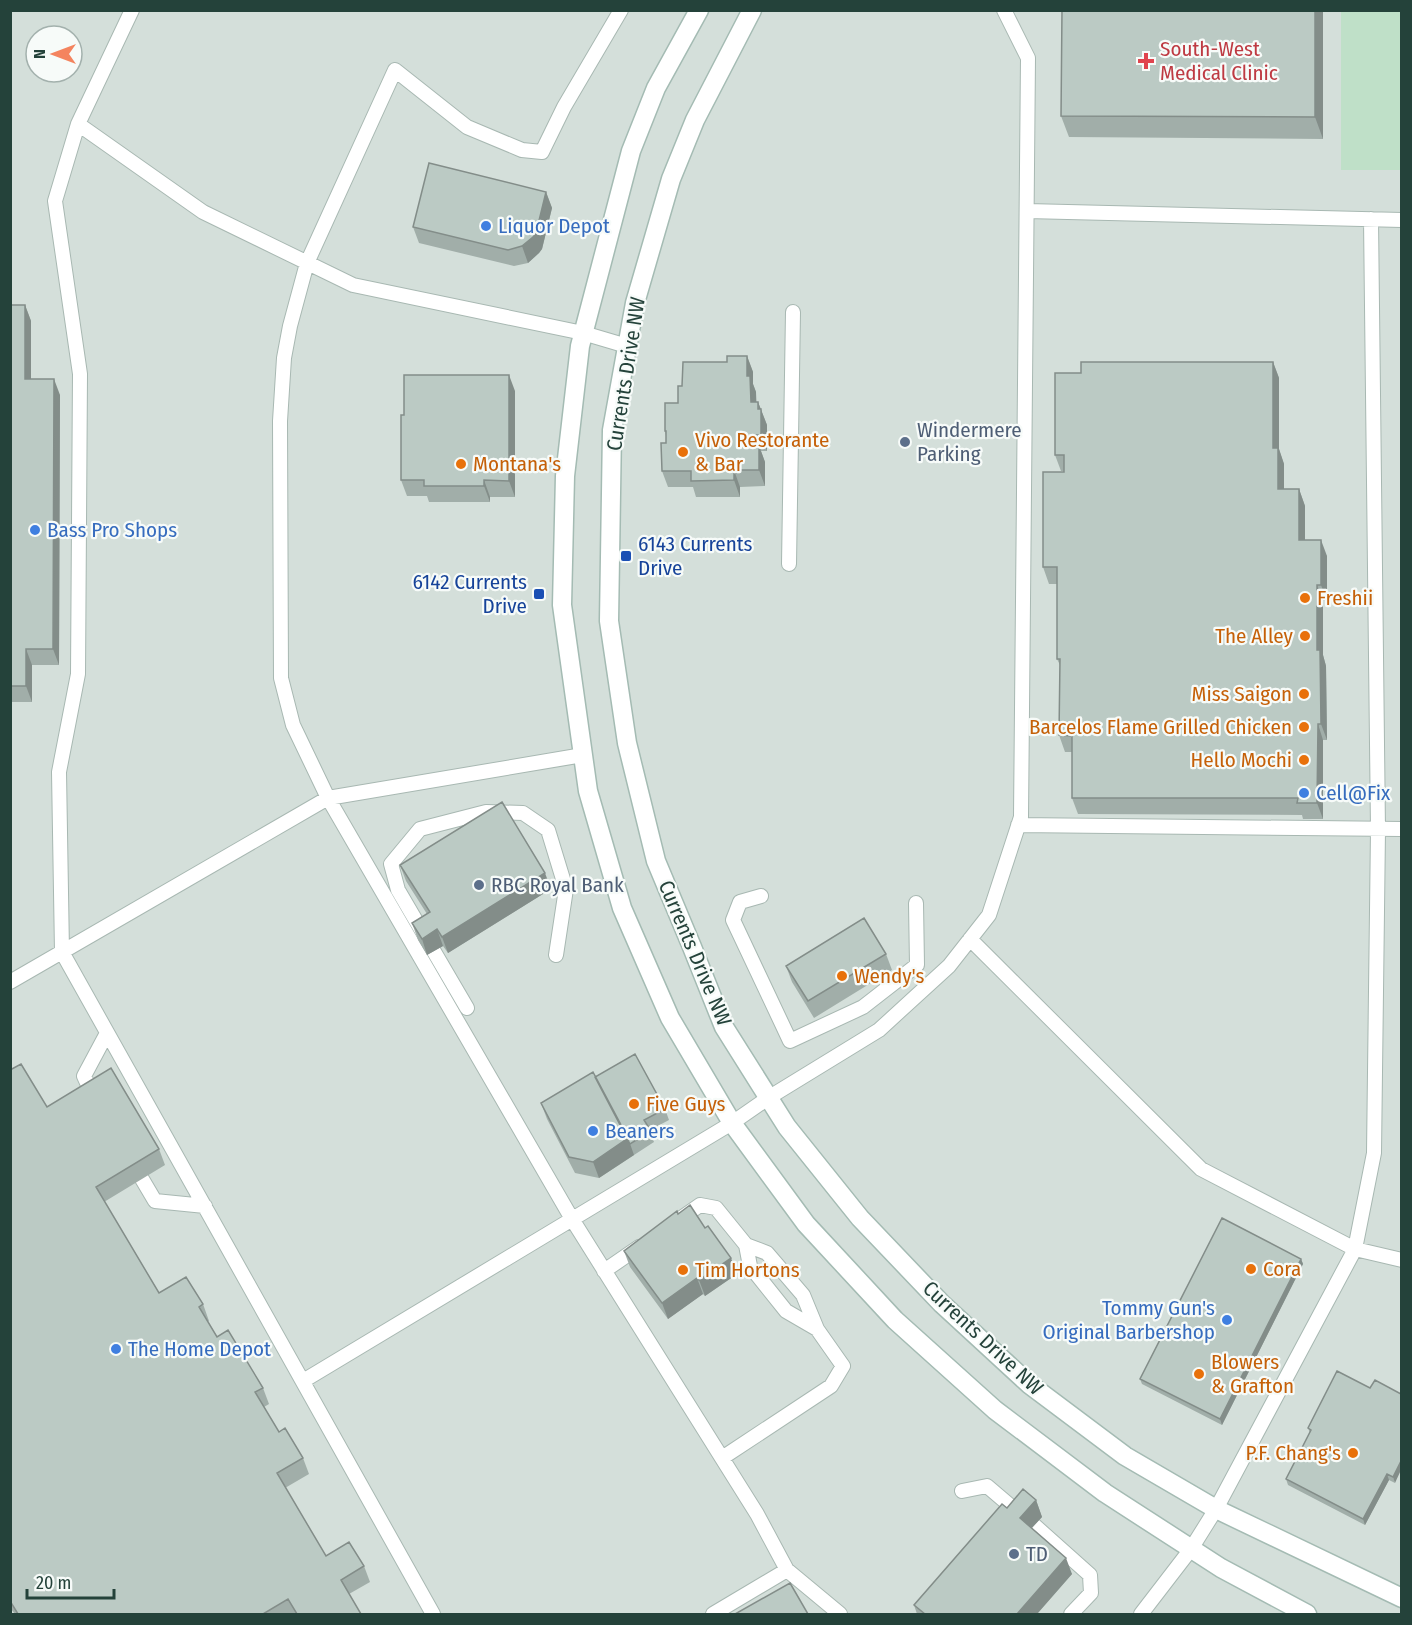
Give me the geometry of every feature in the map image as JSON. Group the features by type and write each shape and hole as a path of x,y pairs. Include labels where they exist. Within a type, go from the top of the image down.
{"street":[{"name":"Currents Drive NW","path":"699,10 656,88 631,151 580,346 565,476 562,605 588,791 622,908 670,1018 732,1123 806,1224 895,1320 995,1410 1105,1493 1221,1568 1307,1614"},
{"name":"Currents Drive NW","path":"752,10 694,120 671,179 635,303 612,430 609,621 627,743 656,861 724,1027 768,1098 787,1127 860,1218 942,1304 1029,1384 1125,1456 1216,1509 1401,1598"}],"lane":[{"path":"132,10 78,124 55,201 80,374 78,674 59,772 62,952 434,1614"},
{"path":"621,10 564,107 542,152 522,150 468,127 395,69 308,263 290,326 284,358 281,403 281,678 294,725 328,798 572,1219 757,1514 787,1570 840,1614"},
{"path":"303,1381 732,1123 768,1098 879,1030 949,966 988,915 1021,817 1028,58 1004,10"},
{"path":"78,124 203,212 353,285 583,333 627,346"},
{"path":"1027,211 1401,220"},
{"path":"1141,1614 1191,1549 1216,1509 1355,1249 1374,1153 1378,830 1371,219"},
{"path":"789,564 793,312"},
{"path":"10,982 328,798 583,755"},
{"path":"467,1008 398,890 391,864 420,829 486,812 523,813 548,830 566,889 556,954"},
{"path":"1018,825 1401,829"},
{"path":"761,896 740,902 733,920 790,1041 863,1007 917,965 916,903"},
{"path":"970,939 1201,1169 1355,1249 1401,1260"},
{"path":"94,1098 84,1076 107,1032"},
{"path":"142,1179 155,1201 205,1206"},
{"path":"672,1224 700,1205 716,1208 746,1245 750,1266 786,1311 817,1329"},
{"path":"604,1271 652,1238"},
{"path":"722,1458 831,1386 843,1366 817,1329 803,1295 767,1253 746,1245"},
{"path":"962,1491 987,1485 1021,1515"},
{"path":"1034,1525 1090,1575 1091,1593 1071,1614"},
{"path":"713,1614 787,1570"}],"shaded area":[{"path":"11,11 1401,11 1401,1614 11,1614"}],"green space":[{"path":"1341,11 1401,11 1401,170 1341,170"}],"building":[{"path":"1062,10 1315,10 1315,117 1061,116"},
{"name":"Liquor Depot","path":"429,163 546,192 536,233 522,246 508,250 413,227"},
{"name":"Bass Pro Shops","path":"10,305 25,305 25,379 54,379 53,649 26,649 26,686 10,686"},
{"path":"727,356 747,356 751,402 758,402 758,409 761,409 761,435 755,435 755,446 759,446 759,470 734,470 734,480 691,481 691,471 662,471 661,443 666,443 665,403 678,403 678,386 682,386 683,362 727,362"},
{"path":"1081,362 1273,362 1273,448 1278,448 1278,489 1299,489 1299,540 1321,540 1321,585 1317,585 1317,650 1320,650 1321,724 1318,724 1317,803 1297,803 1298,798 1072,798 1072,736 1059,735 1060,659 1057,659 1057,567 1043,567 1043,472 1064,472 1064,455 1055,455 1055,373 1081,373"},
{"name":"Montana's","path":"404,375 509,375 509,481 484,480 484,486 424,486 424,480 401,480 401,415 404,415"},
{"name":"RBC Royal Bank","path":"502,802 545,873 442,937 437,929 422,939 412,923 430,912 400,865"},
{"path":"864,918 886,954 808,1001 786,966"},
{"name":"Five Guys","path":"635,1054 665,1109 644,1120 651,1131 630,1144 595,1077"},
{"name":"The Home Depot","path":"21,1064 47,1107 111,1068 159,1149 96,1187 159,1293 186,1277 203,1304 199,1307 217,1337 228,1330 263,1388 255,1392 279,1432 285,1428 303,1458 277,1473 326,1556 349,1542 364,1566 341,1580 361,1614 297,1614 288,1599 263,1614 18,1614 10,1601 10,1070"},
{"path":"593,1072 628,1138 593,1162 569,1157 541,1103"},
{"name":"Tim Hortons","path":"690,1205 705,1228 708,1226 731,1258 699,1280 697,1278 662,1303 624,1251 677,1211 678,1214"},
{"path":"1222,1218 1301,1259 1220,1419 1140,1379"},
{"name":"P.F. Chang's","path":"1337,1371 1370,1388 1375,1380 1401,1394 1401,1461 1393,1477 1387,1474 1363,1519 1286,1479 1311,1430 1308,1428"},
{"name":"TD","path":"1023,1489 1036,1500 1020,1518 1066,1558 1017,1614 925,1614 914,1605 1002,1504 1007,1508"},
{"path":"790,1583 808,1614 735,1614"}],"place":[{"name":"South-West Medical Clinic","path":"1146,61"},
{"name":"Liquor Depot","path":"486,226"},
{"name":"Windermere Parking","path":"905,442"},
{"name":"Vivo Restorante & Bar","path":"683,452"},
{"name":"Montana's","path":"461,464"},
{"name":"Bass Pro Shops","path":"35,530"},
{"name":"6143 Currents Drive","path":"626,556"},
{"name":"6142 Currents Drive","path":"539,594"},
{"name":"Freshii","path":"1305,598"},
{"name":"The Alley","path":"1305,636"},
{"name":"Miss Saigon","path":"1304,694"},
{"name":"Barcelos Flame Grilled Chicken","path":"1304,727"},
{"name":"Hello Mochi","path":"1304,760"},
{"name":"Cell@Fix","path":"1304,793"},
{"name":"RBC Royal Bank","path":"479,885"},
{"name":"Wendy's","path":"842,976"},
{"name":"Five Guys","path":"634,1104"},
{"name":"Beaners","path":"593,1131"},
{"name":"Cora","path":"1251,1269"},
{"name":"Tim Hortons","path":"683,1270"},
{"name":"Tommy Gun's Original Barbershop","path":"1227,1320"},
{"name":"The Home Depot","path":"116,1349"},
{"name":"Blowers & Grafton","path":"1199,1374"},
{"name":"P.F. Chang's","path":"1353,1453"},
{"name":"TD","path":"1014,1554"}]}
